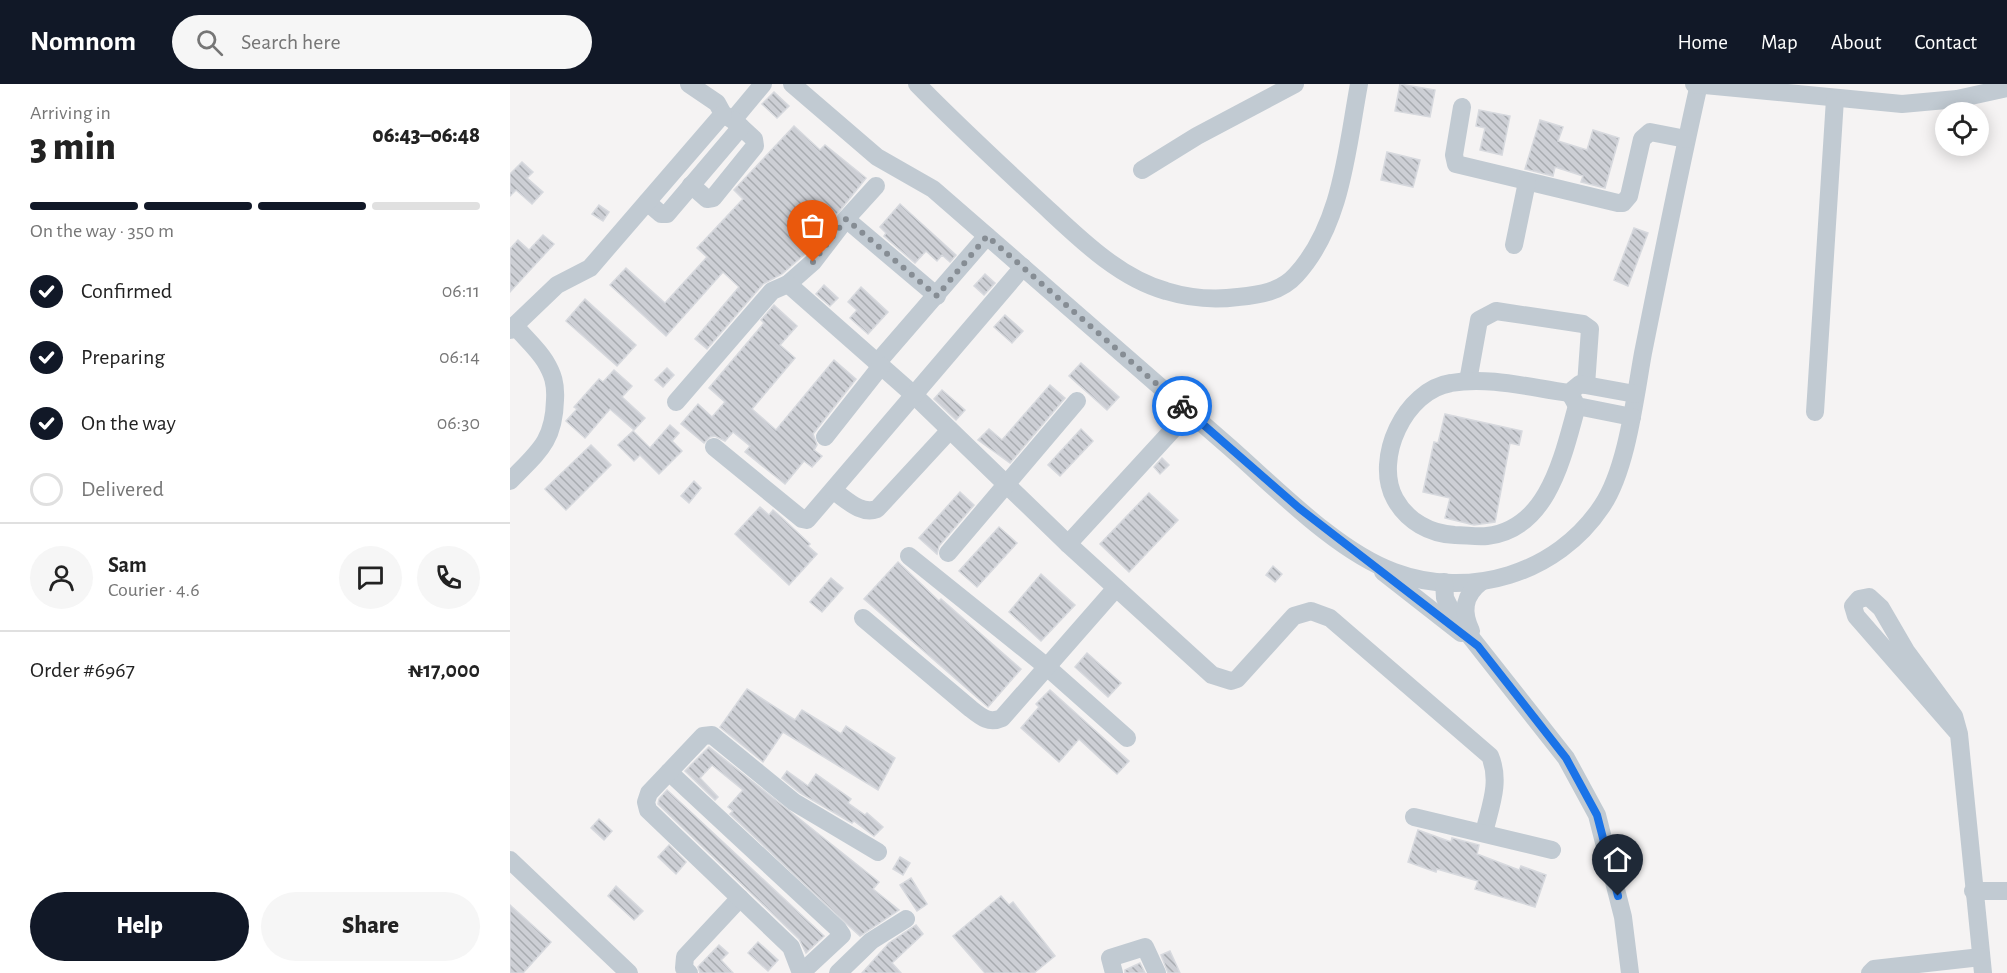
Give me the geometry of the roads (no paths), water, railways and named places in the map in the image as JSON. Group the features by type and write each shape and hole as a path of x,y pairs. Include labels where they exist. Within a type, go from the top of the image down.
{"street":[{"path":"647,202 664,216 691,185 707,199 712,198 755,146 754,139 717,103 689,84"},
{"path":"510,480 549,436 555,412 556,382 545,360 512,328 557,285 590,268 647,202 732,120 763,84"},
{"path":"792,84 876,157 933,189 1299,508 1478,646"},
{"path":"917,84 971,138 1047,208 1091,247 1126,273 1165,291 1196,297 1228,298 1259,295 1278,289 1295,276 1320,238 1341,177 1359,84"},
{"path":"1142,170 1197,136 1294,84"},
{"path":"1362,558 1414,579 1481,582 1514,575 1546,560 1577,536 1602,506 1613,484 1632,417 1697,84 1902,104 1957,99 2007,88"},
{"path":"1815,412 1835,99"},
{"path":"1462,107 1454,155 1456,164 1623,203 1629,196 1642,139 1645,135 1650,132 1686,139"},
{"path":"1514,245 1527,182"},
{"path":"676,402 772,291 788,284 813,262 846,219 876,186"},
{"path":"846,219 937,296"},
{"path":"825,437 879,365 987,236"},
{"path":"714,447 802,519 811,518 1023,267"},
{"path":"788,284 914,395 1007,482 1068,544 1212,675 1221,680 1237,679 1294,616 1311,611 1330,618 1490,756 1495,776 1495,790 1484,833"},
{"path":"1468,381 1479,320 1489,312 1496,311 1583,324 1590,329 1586,385"},
{"path":"1632,417 1573,399 1468,381 1449,383 1431,390 1415,402 1401,419 1393,437 1390,458 1389,477 1394,498 1409,518 1426,529 1449,535 1486,536 1512,529 1533,511 1551,486 1573,399 1580,384 1635,394"},
{"path":"948,553 1077,400"},
{"path":"1068,544 1189,412"},
{"path":"834,491 862,510 870,512 877,509 950,430"},
{"path":"909,556 1047,667 1127,738"},
{"path":"1444,582 1445,598 1454,616 1566,758 1597,815 1623,917 1630,972"},
{"path":"1478,646 1465,617 1465,605 1474,587 1481,582"},
{"path":"863,618 986,720 996,721 1002,718 1116,588"},
{"path":"1870,973 1874,969 1982,965 1959,734 1954,716 1906,651 1881,608 1869,597 1859,599 1853,606 1856,616 1959,734"},
{"path":"669,772 838,928 842,935 801,973 791,947 648,810 646,802 649,793 703,736 712,735 794,802 878,852"},
{"path":"1414,817 1552,850"},
{"path":"510,860 629,973"},
{"path":"1973,891 2007,891"},
{"path":"689,973 684,968 686,957 740,898"},
{"path":"820,956 837,973 871,942 906,919"},
{"path":"1114,973 1110,958 1145,947 1157,973"}]}
